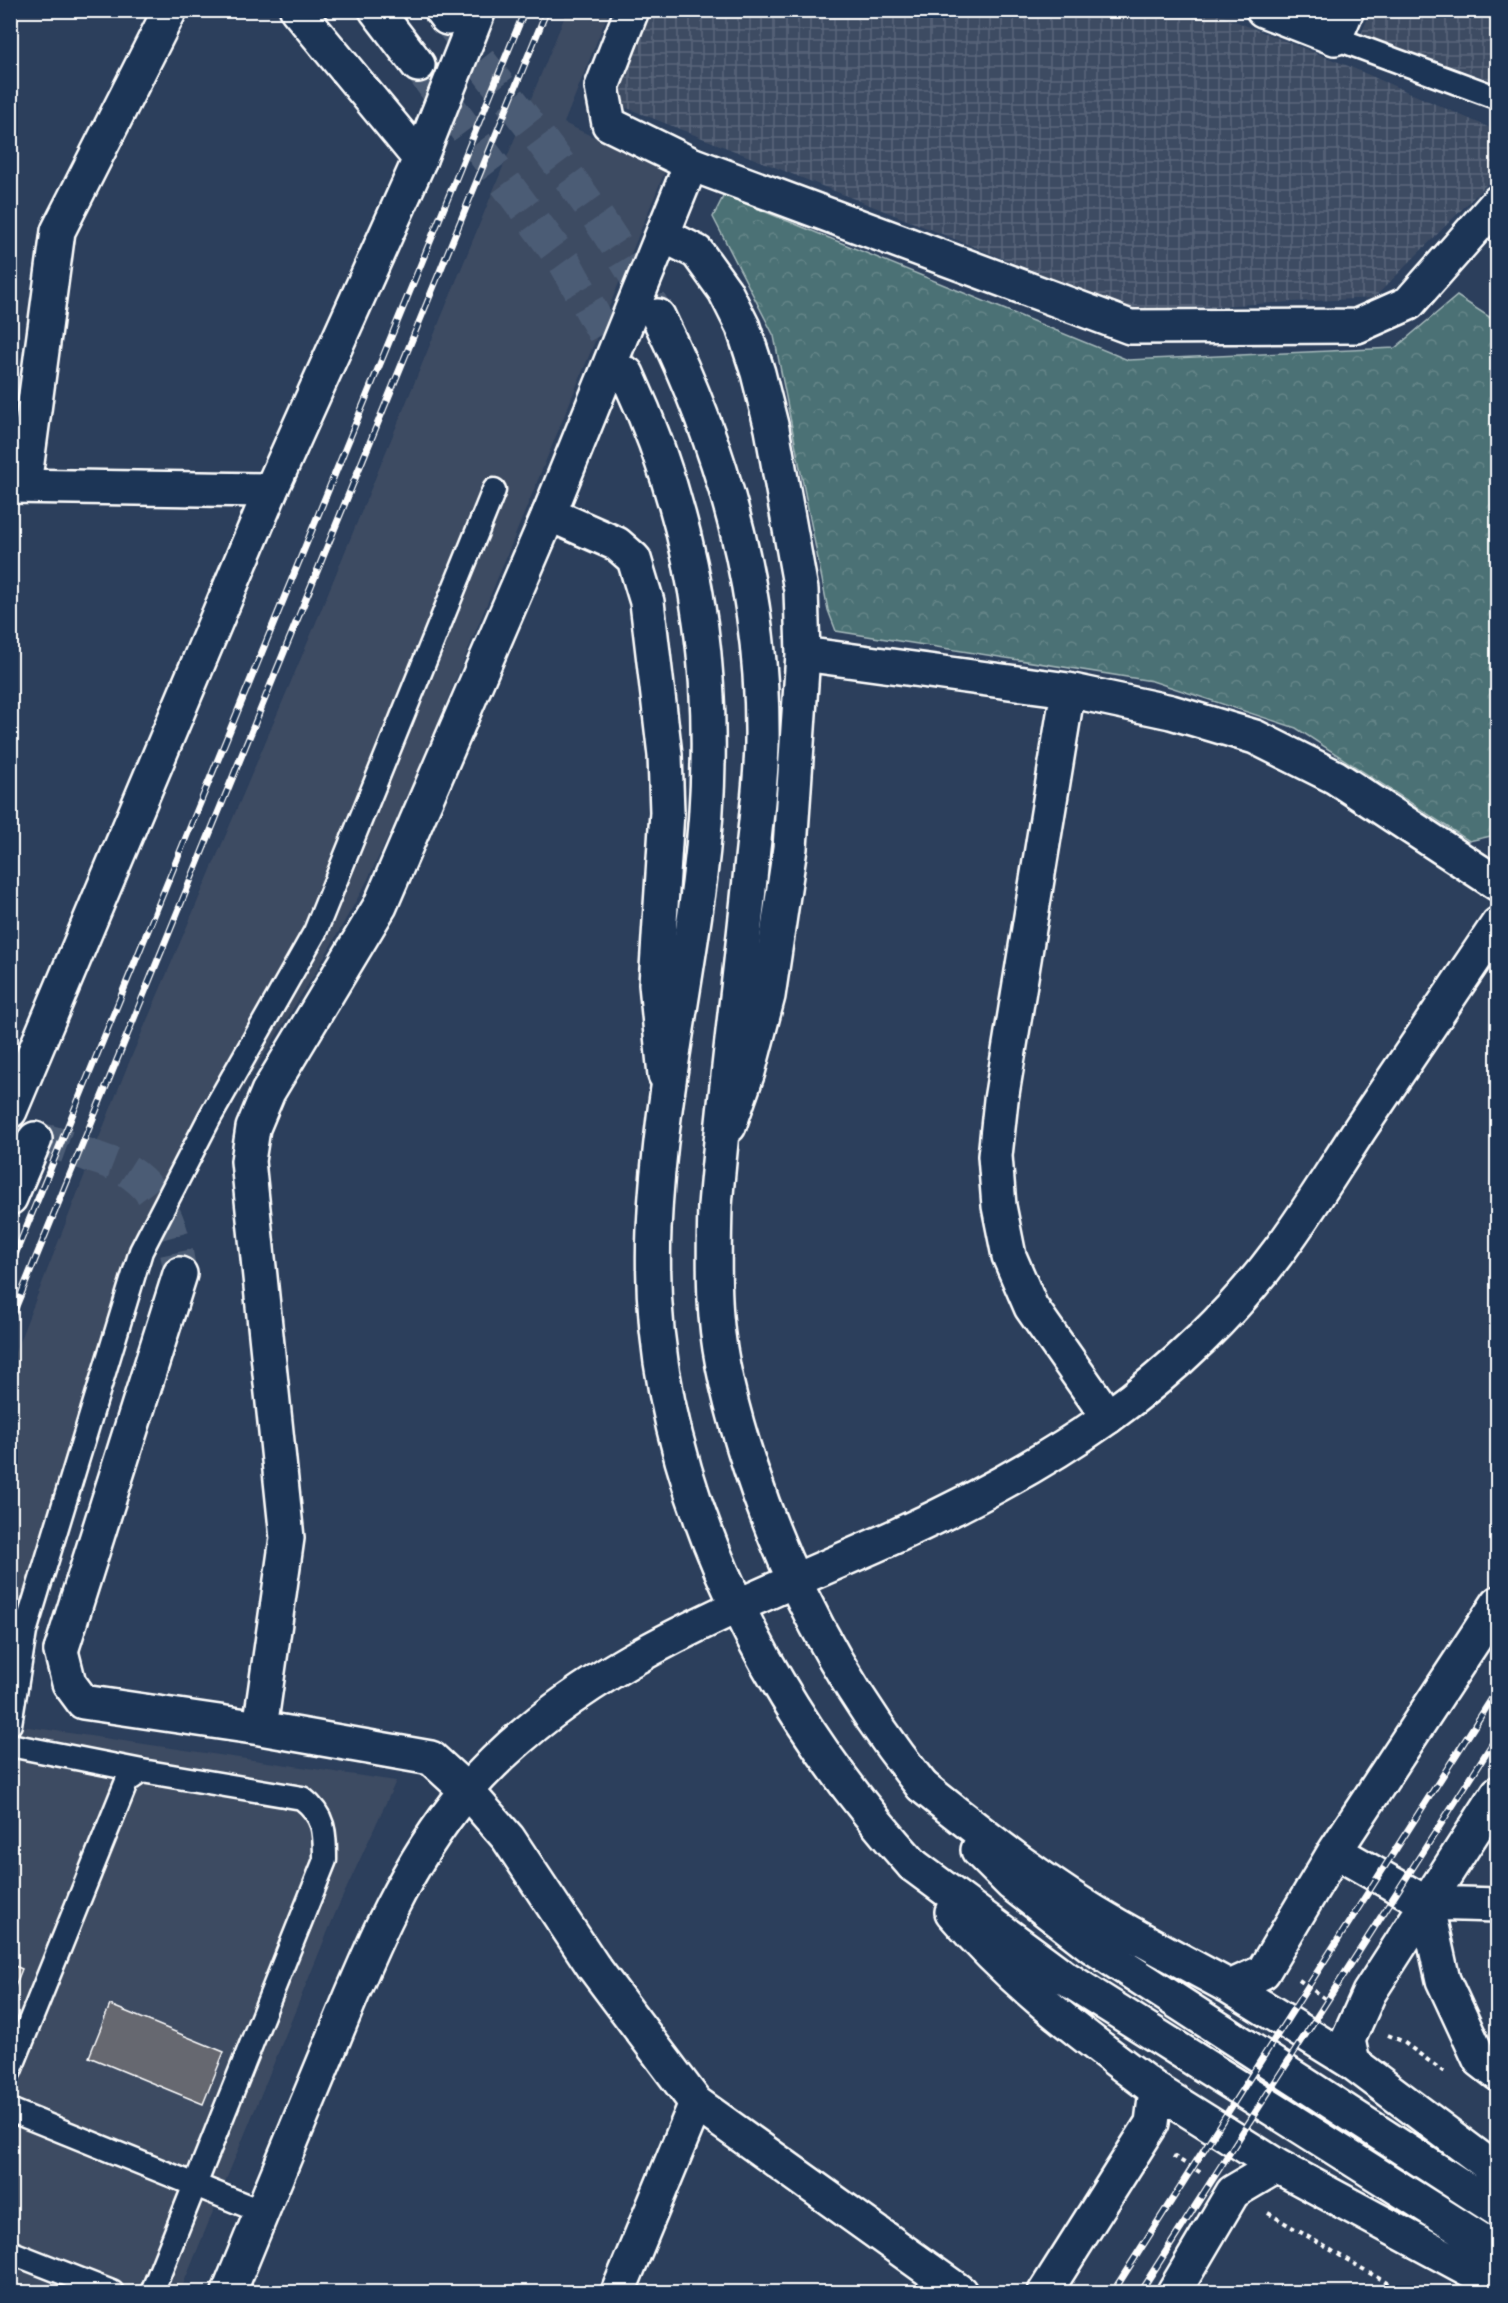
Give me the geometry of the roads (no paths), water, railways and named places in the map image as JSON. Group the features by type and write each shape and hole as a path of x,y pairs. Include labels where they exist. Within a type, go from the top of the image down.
{"street":[{"path":"170,10 58,231 17,485 271,490"},
{"path":"297,10 420,159"},
{"path":"376,10 418,65"},
{"path":"10,1111 271,490 420,159 479,10"},
{"path":"632,10 602,87 609,124 691,164 1130,327 1357,326 1409,303 1497,202"},
{"path":"1263,10 1341,24"},
{"path":"260,1728 287,1538 248,1161 253,1128 268,1092 381,906 549,514 691,164"},
{"path":"663,235 697,252 725,291 743,327 758,373 778,462 801,590 803,654 790,848 768,996 748,1072 719,1154"},
{"path":"658,316 687,375 727,488 753,609 760,681 762,743 757,812 719,1154 713,1263 716,1318 724,1373 754,1480 793,1581 852,1691 886,1741 968,1840 1012,1884 1052,1918 1497,2210"},
{"path":"627,374 660,453 678,507 692,563 702,622 708,680 710,745 704,832 699,885 666,1091 654,1233 655,1298 663,1364 675,1430 713,1554 735,1606 764,1662 833,1770 875,1824 1000,1965 1044,2006 1156,2090 1277,2166 1497,2285"},
{"path":"549,514 617,544 634,559 647,602 665,755 667,812 656,984 666,1091"},
{"path":"803,654 1068,690 1170,712 1255,737 1335,777 1497,884"},
{"path":"1068,690 1003,1089 995,1156 999,1206 1007,1246 1022,1287 1031,1307 1108,1417"},
{"path":"229,2292 363,1969 394,1902 432,1836 467,1791 511,1745 551,1711 652,1647 735,1606 901,1534 976,1496 1045,1457 1108,1417 1176,1362 1224,1315 1280,1250 1497,924"},
{"path":"10,1198 35,1139"},
{"path":"180,1274 62,1651 69,1683 83,1702 260,1728 431,1758 467,1791 508,1838 593,1966 696,2103 960,2292"},
{"path":"1230,1987 1263,1972 1335,1851 1497,1603"},
{"path":"922,1786 989,1839 1053,1884 1117,1925 1230,1987 1353,2063 1497,2172"},
{"path":"1353,2063 1348,2040 1369,1993 1497,1793"},
{"path":"1335,1851 1426,1903 1497,1905"},
{"path":"913,1865 1064,1977 1497,2251"},
{"path":"1426,1903 1443,1980 1480,2060 1497,2074"},
{"path":"1045,2292 1152,2123 1156,2090"},
{"path":"618,2292 696,2103"},
{"path":"1174,2292 1233,2192 1277,2166"}],"lane":[{"path":"1341,24 1497,98"},
{"path":"10,1724 25,1632 141,1251 210,1117 315,932 494,490"},
{"path":"10,1745 142,1771 302,1798 316,1810 325,1834 325,1860 152,2292"},
{"path":"10,2071 127,1780 142,1771"},
{"path":"10,2110 262,2212"},
{"path":"10,2252 112,2292"}],"tunnel":[{"path":"450,22 583,196 608,232 653,307"},
{"path":"418,65 565,263 626,373"},
{"path":"35,1139 62,1145 123,1168 148,1188 157,1200 170,1228 180,1274"}],"railway":[{"path":"10,1267 525,10"},
{"path":"10,1321 547,10"},
{"path":"1113,2292 1498,1689"},
{"path":"1140,2292 1498,1735"}]}
